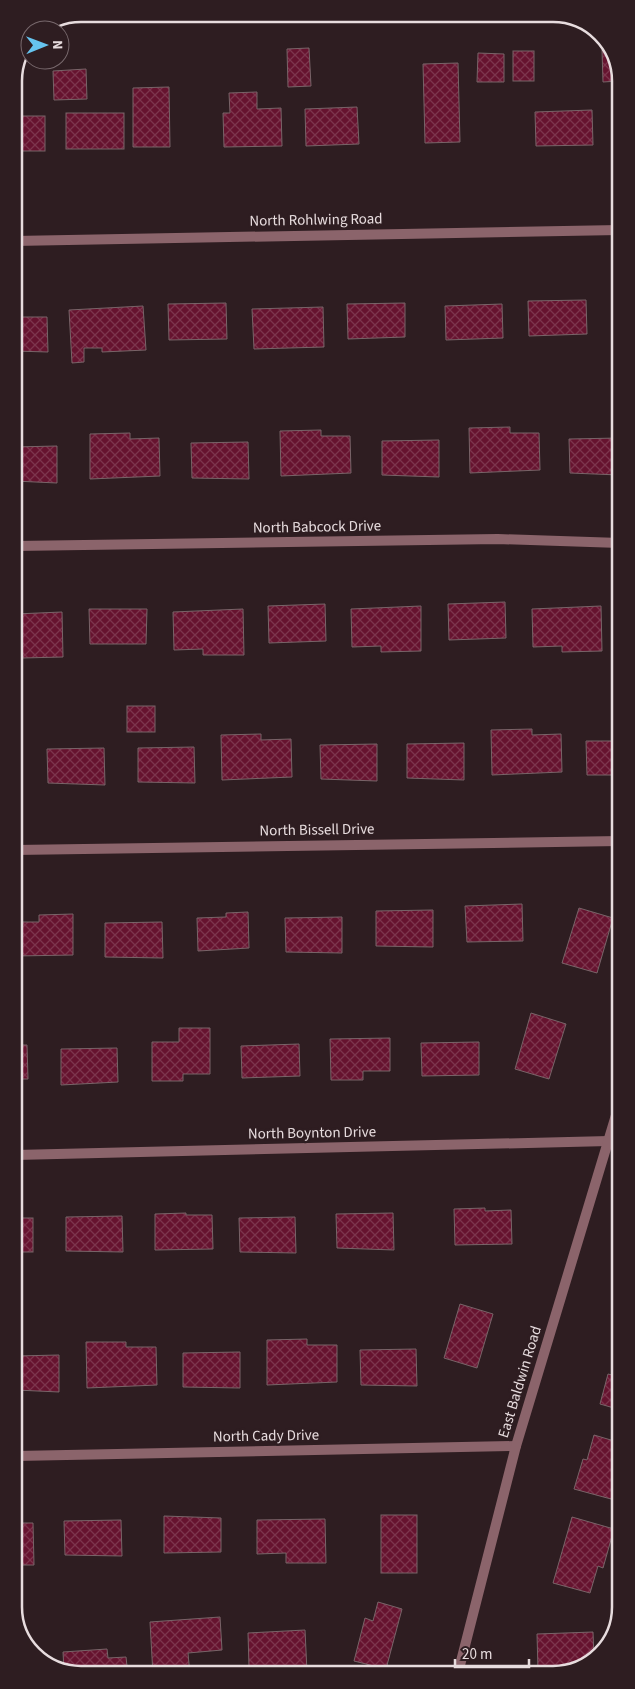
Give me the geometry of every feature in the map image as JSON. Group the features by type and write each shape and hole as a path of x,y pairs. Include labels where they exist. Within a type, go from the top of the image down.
{"street":[{"name":"North Rohlwing Road","path":"23,241 612,230"},
{"name":"North Babcock Drive","path":"23,546 498,539 612,543"},
{"name":"North Bissell Drive","path":"22,850 612,841"},
{"name":"East Baldwin Road","path":"460,1666 516,1446 612,1130"},
{"name":"North Boynton Drive","path":"22,1155 609,1141"},
{"name":"North Cady Drive","path":"22,1456 516,1446"}],"building":[{"path":"309,48 311,86 288,87 287,49"},
{"path":"602,50 606,55 612,74 612,81 603,82"},
{"path":"513,51 534,51 534,81 513,81"},
{"path":"478,53 504,54 504,82 477,82"},
{"path":"458,63 460,142 425,143 423,64"},
{"path":"86,69 87,99 54,100 53,71"},
{"path":"169,87 170,147 133,147 133,88"},
{"path":"257,92 257,109 281,108 282,146 224,147 223,113 230,113 229,93"},
{"path":"357,107 359,144 306,146 305,109"},
{"path":"592,110 593,145 536,146 535,112"},
{"path":"66,113 124,113 124,149 66,149"},
{"path":"23,116 45,116 45,151 23,151"},
{"path":"586,300 587,334 529,336 528,301"},
{"path":"226,303 227,339 169,340 168,304"},
{"path":"405,303 405,337 348,339 347,304"},
{"path":"502,304 503,338 446,340 445,306"},
{"path":"143,306 146,350 102,352 102,348 84,348 84,362 72,363 69,310"},
{"path":"323,307 324,347 254,349 252,309"},
{"path":"23,317 47,317 48,352 23,351"},
{"path":"510,427 510,433 539,433 540,470 470,473 469,428"},
{"path":"321,430 321,436 350,436 351,473 281,476 280,431"},
{"path":"130,433 130,439 159,438 160,476 90,479 90,434"},
{"path":"612,438 612,475 570,473 569,439"},
{"path":"439,440 439,477 382,475 382,441"},
{"path":"248,442 249,479 192,478 191,443"},
{"path":"57,446 57,483 23,481 23,447"},
{"path":"505,602 506,638 449,640 448,604"},
{"path":"325,604 326,641 269,643 268,606"},
{"path":"421,606 421,651 381,652 381,646 352,647 351,609"},
{"path":"601,606 602,651 562,652 562,646 533,647 532,609"},
{"path":"89,609 147,609 146,644 90,644"},
{"path":"243,609 244,655 203,655 203,649 174,650 173,612"},
{"path":"62,612 63,657 23,658 23,614"},
{"path":"127,706 155,706 155,732 127,732"},
{"path":"532,729 532,735 561,734 562,772 492,775 491,730"},
{"path":"261,734 261,740 291,739 292,777 222,780 221,735"},
{"path":"586,741 612,741 612,775 587,775"},
{"path":"464,743 464,780 407,778 407,744"},
{"path":"377,744 377,781 321,779 320,745"},
{"path":"194,747 195,783 138,782 138,748"},
{"path":"104,748 105,785 48,783 47,749"},
{"path":"522,904 523,941 467,942 465,906"},
{"path":"579,908 612,918 597,973 562,963"},
{"path":"433,910 433,947 376,946 376,911"},
{"path":"248,912 249,948 198,951 197,918 226,917 226,913"},
{"path":"73,914 73,955 22,956 22,922 39,922 39,915"},
{"path":"342,917 342,953 286,952 285,918"},
{"path":"162,922 163,958 105,957 105,923"},
{"path":"531,1013 566,1024 549,1079 515,1069"},
{"path":"179,1028 210,1028 210,1074 183,1074 183,1081 152,1081 152,1042 179,1042"},
{"path":"390,1038 390,1071 363,1071 363,1080 331,1080 330,1039"},
{"path":"479,1042 479,1075 422,1076 421,1043"},
{"path":"299,1044 300,1076 242,1078 241,1046"},
{"path":"22,1045 27,1045 28,1079 22,1079"},
{"path":"117,1048 118,1082 61,1085 61,1049"},
{"path":"485,1208 485,1211 511,1210 512,1244 455,1245 454,1209"},
{"path":"186,1213 186,1215 212,1215 213,1249 155,1250 155,1214"},
{"path":"393,1213 394,1250 337,1248 336,1214"},
{"path":"122,1216 123,1252 66,1251 66,1217"},
{"path":"295,1217 296,1253 240,1252 239,1218"},
{"path":"22,1218 33,1218 33,1252 22,1252"},
{"path":"460,1304 493,1314 477,1368 444,1358"},
{"path":"307,1339 307,1345 337,1345 337,1382 267,1385 267,1340"},
{"path":"86,1342 126,1342 126,1347 156,1347 157,1385 87,1388"},
{"path":"416,1349 417,1386 361,1385 360,1350"},
{"path":"240,1352 240,1388 183,1387 183,1353"},
{"path":"59,1355 59,1392 22,1390 22,1356"},
{"path":"608,1374 612,1375 612,1407 600,1404"},
{"path":"594,1435 612,1440 611,1499 574,1489 583,1459 587,1460"},
{"path":"381,1515 417,1515 417,1573 381,1573"},
{"path":"164,1516 221,1518 221,1552 164,1553"},
{"path":"572,1517 612,1528 612,1536 603,1568 598,1566 590,1593 553,1583"},
{"path":"325,1519 326,1563 286,1563 286,1553 257,1554 257,1520"},
{"path":"121,1520 122,1556 65,1555 64,1521"},
{"path":"22,1523 33,1523 34,1565 22,1565"},
{"path":"378,1602 402,1609 387,1666 374,1666 354,1661 365,1618 373,1621"},
{"path":"220,1617 222,1650 188,1653 189,1666 152,1666 150,1622"},
{"path":"305,1630 307,1666 249,1666 248,1633"},
{"path":"593,1632 594,1650 586,1657 569,1664 538,1666 537,1634"},
{"path":"107,1649 108,1658 126,1657 127,1666 70,1665 64,1663 63,1652"}]}
